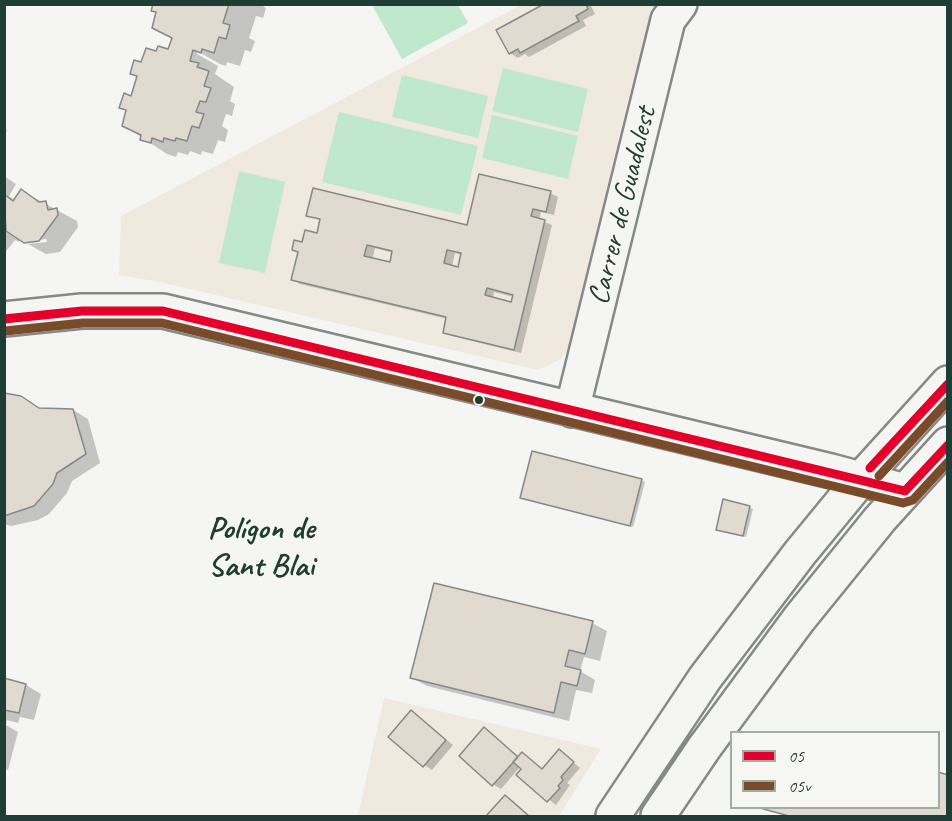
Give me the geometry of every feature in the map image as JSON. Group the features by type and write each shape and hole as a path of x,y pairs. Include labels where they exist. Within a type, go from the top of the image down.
{"street":[{"name":"Carrer de Guadalest","path":"572,410 668,20 680,4"},
{"path":"4,319 82,311 163,311 905,491"},
{"path":"613,816 692,698 800,553 860,480 948,383"},
{"path":"658,816 704,748 799,619 905,491 948,444"},
{"path":"633,816 684,734 692,698"}],"shaded area":[{"path":"521,5 655,5 629,95 569,348 561,359 538,370 160,282 119,275 121,216"},
{"path":"384,698 601,749 559,816 358,816"}],"green space":[{"path":"372,5 458,5 468,23 402,59"},
{"path":"503,68 588,89 578,132 492,111"},
{"path":"402,75 488,96 478,138 392,117"},
{"path":"339,112 478,146 461,215 322,182"},
{"path":"492,115 578,136 568,179 482,158"},
{"path":"239,171 285,182 265,273 219,263"}],"building":[{"path":"153,4 229,4 223,23 230,25 226,39 219,37 214,53 202,49 201,53 193,50 190,61 199,63 197,67 209,71 204,86 211,88 206,102 200,101 196,112 204,114 199,128 192,126 187,141 164,138 163,142 152,138 151,143 140,140 141,135 122,126 126,110 119,108 124,93 131,96 137,76 130,74 134,60 141,62 146,48 156,51 158,46 168,49 172,38 152,28 156,12 151,11"},
{"path":"544,4 586,4 588,9 576,16 579,21 520,53 518,49 509,54 496,30"},
{"path":"479,174 551,191 546,212 533,209 531,216 545,220 514,350 443,333 446,317 291,280 298,252 292,250 294,240 302,242 305,230 317,233 320,219 306,216 313,188 467,225","holes":["367,245 392,251 390,262 364,256","447,250 461,253 458,267 444,263","487,288 513,295 511,302 485,295"]},
{"path":"21,189 39,202 46,201 48,210 57,208 58,215 39,241 24,243 6,231 4,194 13,201"},
{"path":"4,393 21,396 39,408 73,409 86,454 57,473 53,484 34,506 4,516"},
{"path":"532,451 642,479 630,526 520,498"},
{"path":"723,499 750,506 743,536 716,530"},
{"path":"434,583 593,621 585,654 569,650 565,666 581,670 577,686 561,682 554,713 410,678"},
{"path":"4,678 26,684 19,713 4,710"},
{"path":"411,710 446,740 423,767 388,737"},
{"path":"484,727 518,757 492,786 459,756"},
{"path":"559,749 574,762 561,777 563,780 558,786 560,788 547,802 516,775 521,769 513,762 522,752 542,769"},
{"path":"940,773 948,775 948,816 789,816 764,809 940,809"},
{"path":"505,795 529,816 486,816"}],"transit line":[{"name":"05","path":"4,319 82,311 163,311 905,491 948,445"},
{"name":"05v","path":"5,331 83,323 162,323 903,503 913,500 948,462"},
{"name":"05","path":"870,468 948,384"},
{"name":"05v","path":"879,476 948,401"}],"district":[{"name":"Polígon de Sant Blai","path":"261,548"}]}
